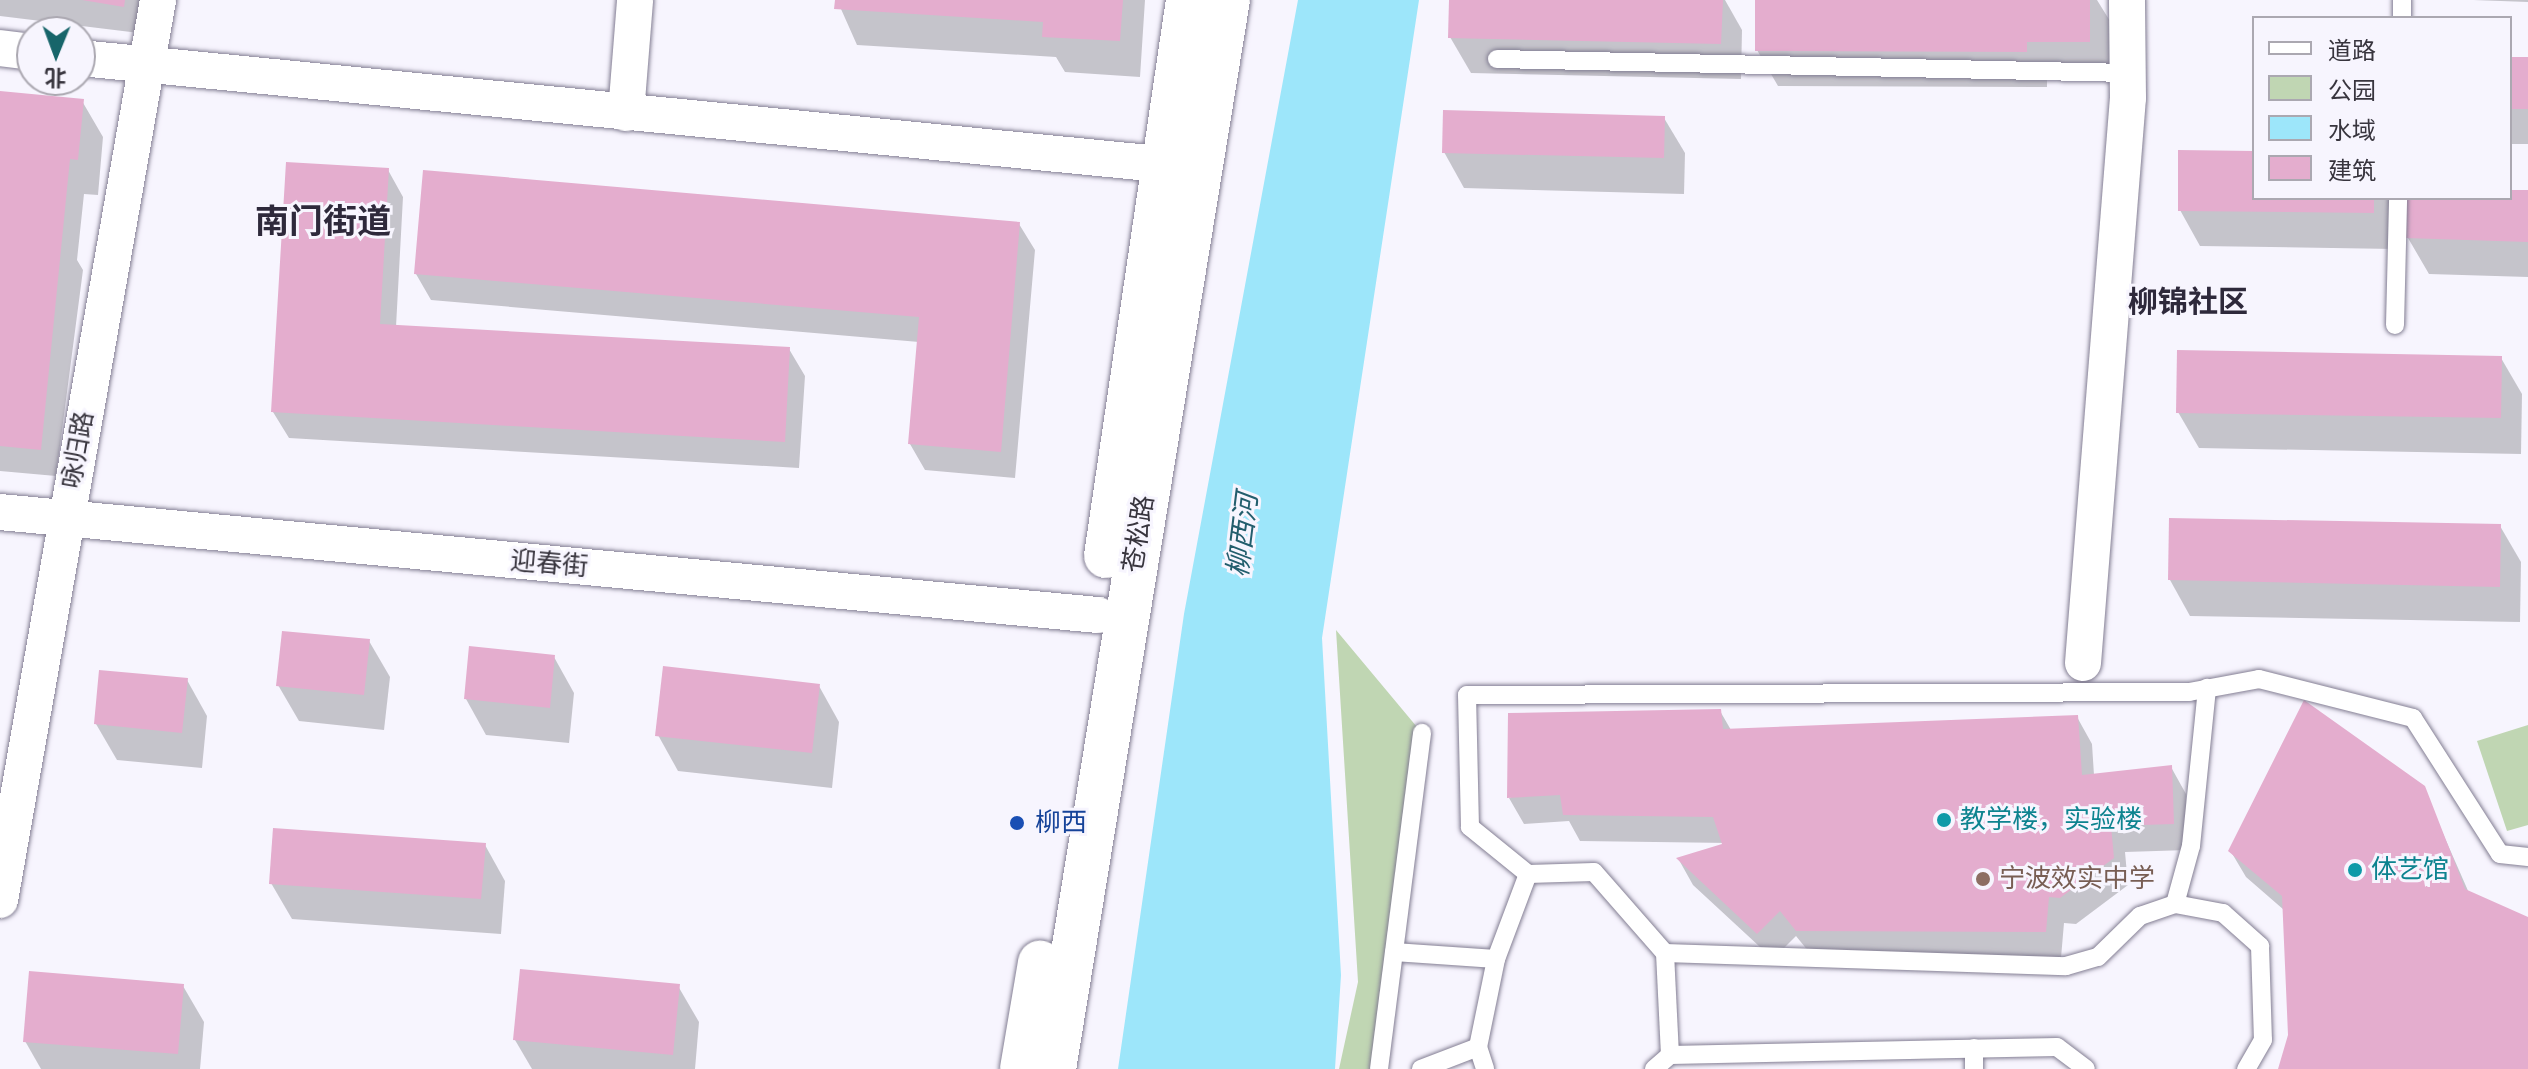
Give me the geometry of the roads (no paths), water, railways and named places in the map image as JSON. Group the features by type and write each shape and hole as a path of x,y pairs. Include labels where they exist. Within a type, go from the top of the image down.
{"main road":[{"name":"苍松路","path":"1022,1069 1098,615 1160,164 1188,0"},
{"name":"苍松路","path":"1054,1069 1228,0"}],"street":[{"name":"咏归路","path":"0,900 158,0"},
{"path":"626,113 635,0"},
{"path":"2083,663 2127,73 2127,0"},
{"path":"96,60 1160,164"},
{"name":"迎春街","path":"0,512 1098,615"}],"lane":[{"path":"1497,59 2127,73"},
{"path":"2395,325 2398,200"},
{"path":"1670,1055 1665,953 1594,872 1528,874 1470,827 1467,695 2207,688 2259,679 2413,718 2500,854 2528,857"},
{"path":"2175,904 2191,846 2207,688"},
{"path":"1379,1069 1422,733"},
{"path":"1485,1069 1478,1047 1496,959 1528,874"},
{"path":"1665,953 2066,966 2098,957 2140,916 2175,904 2223,913 2260,946 2263,1040 2246,1069"},
{"path":"1394,952 1496,959"},
{"path":"1421,1069 1478,1047"},
{"path":"1654,1069 1670,1055 2057,1047 2086,1069"},
{"path":"1974,1048 1974,1069"}],"water":[{"name":"柳西河","path":"1298,0 1419,0 1322,638 1341,975 1335,1069 1118,1069 1184,614"}],"place":[{"name":"教学楼，实验楼","path":"1944,820"},
{"name":"柳西","path":"1017,823"},
{"name":"体艺馆","path":"2355,870"},
{"name":"宁波效实中学","path":"1983,879"}],"district":[{"name":"南门街道","path":"323,222"},
{"name":"柳锦社区","path":"2188,302"}]}
